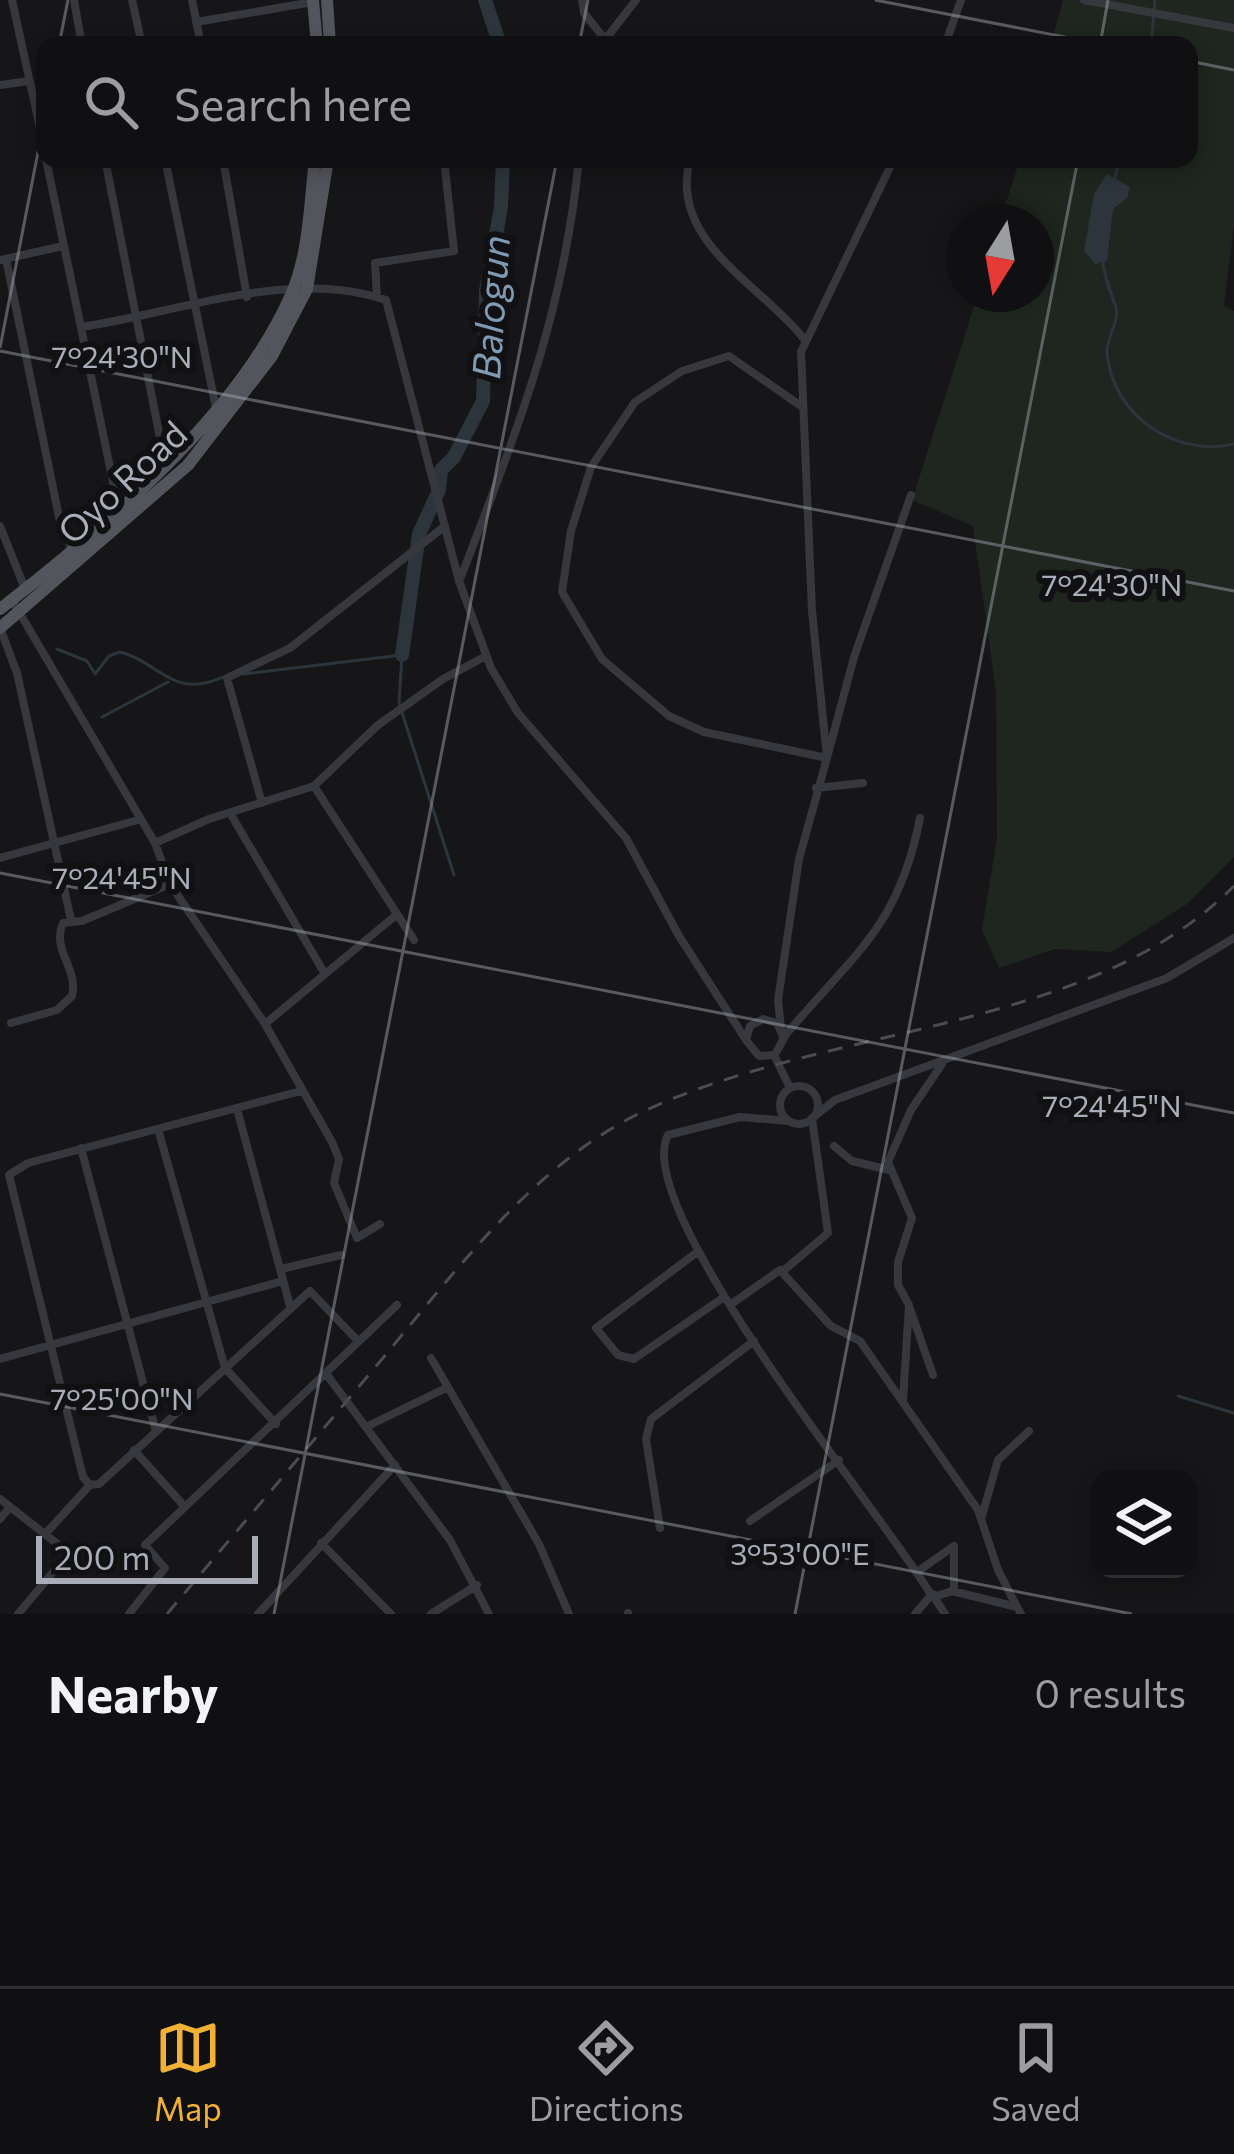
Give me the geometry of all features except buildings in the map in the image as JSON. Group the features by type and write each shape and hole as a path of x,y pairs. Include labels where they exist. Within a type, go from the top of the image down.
{"main road":[{"path":"316,36 318,1"},
{"path":"318,1 328,36"},
{"name":"Oyo Road","path":"6,604 166,465 217,410 300,289 314,168"},
{"name":"Oyo Road","path":"0,628 207,445 280,344 300,289 326,168"}],"street":[{"path":"12,0 36,106"},
{"path":"74,0 80,36"},
{"path":"132,0 140,36"},
{"path":"192,0 199,36"},
{"path":"251,0 254,12"},
{"path":"583,0 584,13 599,36"},
{"path":"606,36 635,0"},
{"path":"948,36 961,0"},
{"path":"1084,0 1234,28"},
{"path":"196,22 318,1"},
{"path":"0,85 29,81"},
{"path":"48,168 118,506"},
{"path":"107,168 166,465"},
{"path":"167,168 217,410"},
{"path":"225,168 247,297"},
{"path":"378,297 375,263 454,251 445,168"},
{"path":"459,581 542,362 572,229 578,168"},
{"path":"689,168 685,192 702,236 805,340"},
{"path":"826,758 801,406 805,340 890,168"},
{"path":"63,246 3,260 59,517 71,548"},
{"path":"81,327 300,289 361,290 386,300 459,581 486,656 518,713 626,838 679,936 732,1010 752,1053 774,1055"},
{"path":"801,406 729,356 682,371 635,402 591,467 567,548 562,592 602,658 669,716 704,732 826,758"},
{"path":"790,1088 774,1055 782,1033 778,1000 816,788 910,495"},
{"path":"0,526 26,590"},
{"path":"262,803 231,675 290,648 445,526"},
{"path":"6,604 21,614 155,843 170,884 265,1024 339,1159 334,1183 357,1238 380,1224"},
{"path":"0,628 16,673 71,920"},
{"path":"155,843 314,786 392,716 442,679 486,656"},
{"path":"816,788 862,783"},
{"path":"314,786 394,916 414,940"},
{"path":"230,813 325,974"},
{"path":"782,1033 836,984 899,898 920,818"},
{"path":"0,858 138,820"},
{"path":"11,1023 57,1010 72,996 74,980 58,940 63,923 170,884"},
{"path":"265,1024 394,916"},
{"path":"945,1614 696,1253 667,1184 665,1139 688,1126 814,1116 835,1100 1167,978 1234,938"},
{"path":"746,1040 778,1000"},
{"path":"732,1010 782,1033"},
{"path":"933,1375 898,1285 912,1218 889,1170 895,1139 944,1062"},
{"path":"790,1088 804,1087 816,1096 835,1100"},
{"path":"764,1117 780,1105 790,1088"},
{"path":"90,1485 82,1474 9,1175 15,1168 81,1148 301,1091"},
{"path":"696,1253 596,1328 618,1355 634,1359 769,1275 783,1271 828,1233 814,1116 816,1096"},
{"path":"780,1105 789,1121"},
{"path":"237,1109 290,1306"},
{"path":"158,1129 225,1368 276,1424"},
{"path":"834,1146 852,1161 889,1170"},
{"path":"81,1148 154,1428"},
{"path":"281,1270 341,1255"},
{"path":"783,1271 832,1326 860,1341 903,1401 982,1518 1019,1610"},
{"path":"0,1359 284,1281"},
{"path":"47,1532 90,1485 99,1484 154,1428 310,1291 358,1341"},
{"path":"129,1614 165,1568 145,1546 398,1305"},
{"path":"903,1401 909,1305"},
{"path":"660,1528 646,1439 651,1419 754,1341"},
{"path":"431,1358 539,1544 569,1614"},
{"path":"327,1375 368,1426 477,1585 489,1614"},
{"path":"368,1426 446,1388"},
{"path":"982,1518 998,1460 1029,1431"},
{"path":"134,1450 185,1507"},
{"path":"750,1521 839,1460"},
{"path":"259,1614 395,1465"},
{"path":"0,1498 67,1549 68,1558 18,1614"},
{"path":"0,1519 9,1508"},
{"path":"321,1543 391,1614"},
{"path":"916,1572 954,1546 954,1592"},
{"path":"431,1614 477,1585"},
{"path":"915,1614 932,1594 954,1592 1019,1610"},
{"path":"268,1603 280,1614"}],"shaded area":[{"path":"1063,0 1234,0 1234,225 1224,306 1234,311 1234,857 1187,904 1111,952 1055,949 999,968 982,930 997,838 996,692 973,526 912,500 972,312 1054,312 1054,204 1006,204 1017,168 1198,168 1198,36 1053,36"},
{"path":"1107,174 1130,187 1127,198 1113,209 1107,261 1095,264 1084,251 1094,194"}],"waterway":[{"name":"Balogun","path":"485,0 497,36"},
{"path":"1152,36 1155,0"},
{"name":"Balogun","path":"402,655 419,534 439,490 441,470 454,457 483,401 486,291 501,207 503,168"},
{"path":"1115,177 1118,168"},
{"path":"1103,263 1117,313 1107,353 1121,395 1150,427 1169,437 1212,447 1234,444"},
{"path":"57,649 87,661 95,674 109,656 120,652 179,682 206,683 223,677"},
{"path":"244,674 402,655 399,703 454,875"},
{"path":"102,717 168,682"},
{"path":"1178,1396 1234,1413"}],"railway":[{"path":"167,1614 461,1264 526,1195 598,1137 638,1114 711,1084 951,1022 1105,971 1174,935 1234,886"}]}
